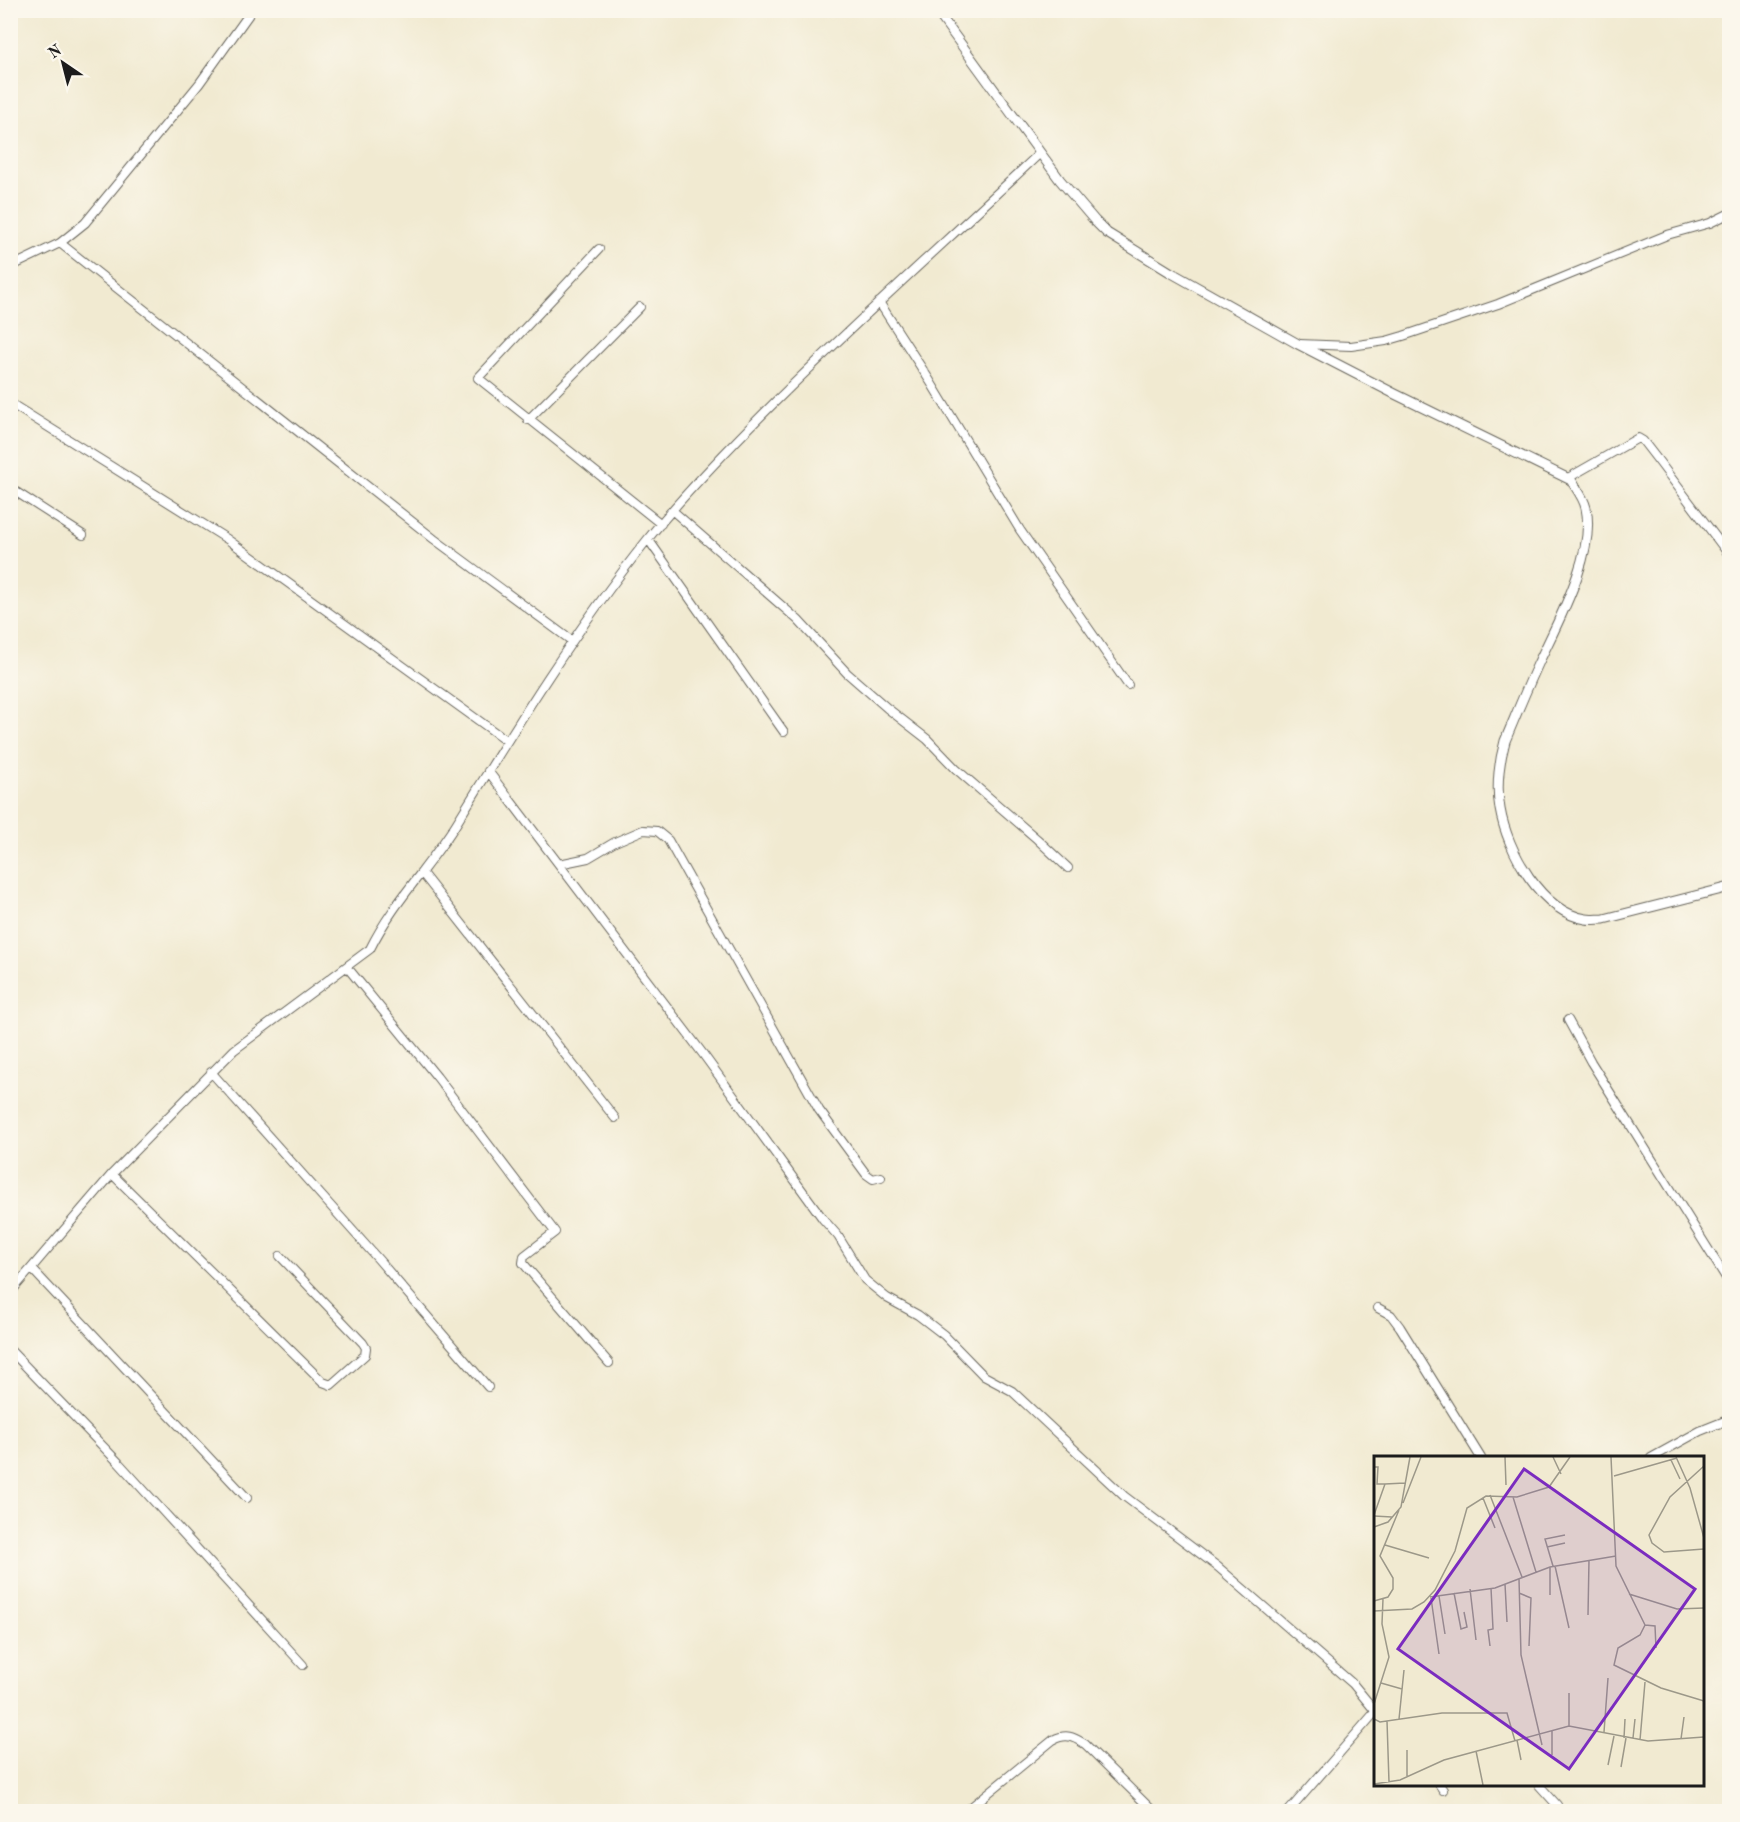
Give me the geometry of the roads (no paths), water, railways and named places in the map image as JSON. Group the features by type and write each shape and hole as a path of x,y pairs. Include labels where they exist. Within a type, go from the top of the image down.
{"street":[{"path":"10,267 60,243 86,223 199,84 252,10"},
{"path":"936,10 1078,203 1107,233 1170,272 1298,344 1568,478 1577,490 1586,510 1582,561 1572,591 1505,741 1500,759 1500,809 1515,853 1528,876 1553,904 1587,920 1604,919 1730,887"},
{"path":"10,1293 112,1174 234,1050 370,950 380,930 444,843 572,641 648,539 724,454 836,341 1040,153"},
{"path":"1298,344 1352,346 1403,336 1498,304 1666,235 1710,223 1730,213"},
{"path":"60,243 434,539 572,641"},
{"path":"599,249 478,378 661,524"},
{"path":"879,302 925,372 1020,530 1128,685"},
{"path":"528,420 639,307"},
{"path":"10,403 227,539 507,741"},
{"path":"1568,478 1638,438 1643,441 1730,556"},
{"path":"10,488 83,535"},
{"path":"673,511 798,620 847,673 927,739 956,769 1068,868"},
{"path":"648,539 784,732"},
{"path":"488,771 838,1236 865,1280 887,1298 918,1314 944,1335 984,1376 1011,1391 1124,1496 1218,1567 1353,1684 1374,1711"},
{"path":"559,864 588,858 615,842 643,830 657,831 668,840 819,1110 866,1174 873,1179 881,1176"},
{"path":"422,873 615,1118"},
{"path":"347,967 437,1077 555,1232 524,1256 523,1263 609,1363"},
{"path":"1568,1020 1591,1062 1730,1284"},
{"path":"211,1072 378,1259 488,1387"},
{"path":"112,1174 323,1382 331,1385 364,1355 366,1348 280,1256"},
{"path":"32,1269 247,1498"},
{"path":"1378,1308 1391,1315 1400,1327 1480,1456"},
{"path":"10,1350 119,1463 303,1665"},
{"path":"1655,1456 1700,1431 1730,1419"},
{"path":"1288,1812 1374,1713"},
{"path":"965,1812 1053,1740 1061,1736 1072,1736 1085,1744 1154,1812"},
{"path":"1539,1786 1557,1806"}]}
